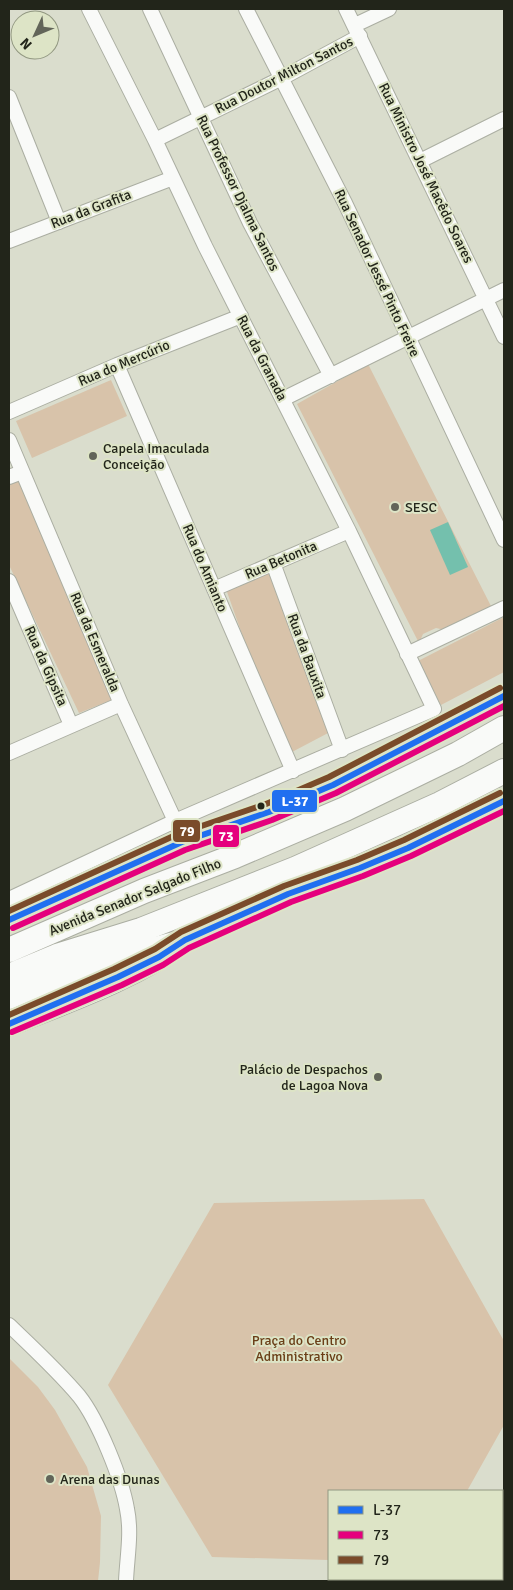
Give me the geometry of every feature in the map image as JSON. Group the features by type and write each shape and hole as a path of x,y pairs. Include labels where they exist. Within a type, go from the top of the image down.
{"highway":[{"name":"Avenida Senador Salgado Filho","path":"9,950 144,891 234,856 345,809 458,754 504,728"},
{"name":"Avenida Senador Salgado Filho","path":"9,976 57,956 141,930 312,861 440,804 504,771"},
{"path":"77,969 141,930"},
{"path":"9,1024 74,997 159,957 185,940"}],"main road":[{"name":"Avenida Senador Salgado Filho","path":"9,920 178,832 269,812 333,785 504,696"},
{"path":"9,998 77,969 185,940 288,894 408,848 504,802"}],"street":[{"name":"Rua da Granada","path":"89,9 155,140 205,246 284,399 349,531 434,710"},
{"name":"Rua Professor Djalma Santos","path":"150,9 250,223 331,376"},
{"name":"Rua Senador Jessé Pinto Freire","path":"246,9 345,204 504,540"},
{"name":"Rua Ministro José Macêdo Soares","path":"346,9 504,337"},
{"name":"Rua Doutor Milton Santos","path":"155,140 282,78 358,31 389,9"},
{"path":"9,97 59,222"},
{"path":"420,161 504,119"},
{"name":"Rua da Grafita","path":"9,241 172,178"},
{"path":"284,399 504,290"},
{"name":"Rua do Mercúrio","path":"9,412 117,365 241,316"},
{"name":"Rua do Amianto","path":"117,365 293,771"},
{"name":"Rua da Esmeralda","path":"9,440 15,475 178,832"},
{"name":"Rua Betonita","path":"214,589 349,531"},
{"name":"Rua da Bauxita","path":"273,563 342,750"},
{"name":"Rua da Gipsita","path":"9,580 71,725"},
{"path":"407,654 504,608"},
{"path":"9,753 121,704"},
{"name":"Avenida Senador Salgado Filho","path":"9,899 178,832 293,771 434,710"},
{"path":"9,1325 80,1398 95,1423 120,1478 128,1509 130,1540 126,1581"}],"green space":[{"name":"SESC","path":"368,364 493,610 449,631 436,628 423,634 419,643 297,404"},
{"path":"111,380 127,416 32,458 16,421"},
{"path":"20,474 114,699 79,713 9,565 9,481"},
{"path":"270,569 330,732 292,752 256,674 226,589"},
{"path":"504,617 504,672 441,705 418,661"},
{"name":"Praça do Centro Administrativo","path":"424,1199 504,1341 504,1425 468,1490 328,1490 328,1560 212,1557 108,1385 214,1203"},
{"name":"Arena das Dunas","path":"9,1358 38,1387 55,1410 87,1467 101,1516 98,1581 9,1581"}],"water":[{"path":"448,522 468,567 450,575 430,530"}],"transit line":[{"name":"79","path":"9,911 178,834 266,804 329,777 500,688"},
{"name":"L-37","path":"9,920 182,842 269,812 333,785 504,696"},
{"name":"73","path":"13,928 185,850 272,820 336,793 504,706"},
{"name":"79","path":"9,1015 114,969 155,949 181,932 284,886 357,860 404,840 500,793"},
{"name":"L-37","path":"9,1024 118,977 159,957 185,940 288,894 408,848 504,801"},
{"name":"73","path":"12,1032 122,985 163,965 189,948 291,902 411,856 504,811"}],"place":[{"name":"Capela Imaculada Conceição","path":"93,456"},
{"name":"SESC","path":"395,507"},
{"name":"Palácio de Despachos de Lagoa Nova","path":"378,1077"},
{"name":"Arena das Dunas","path":"50,1479"}]}
